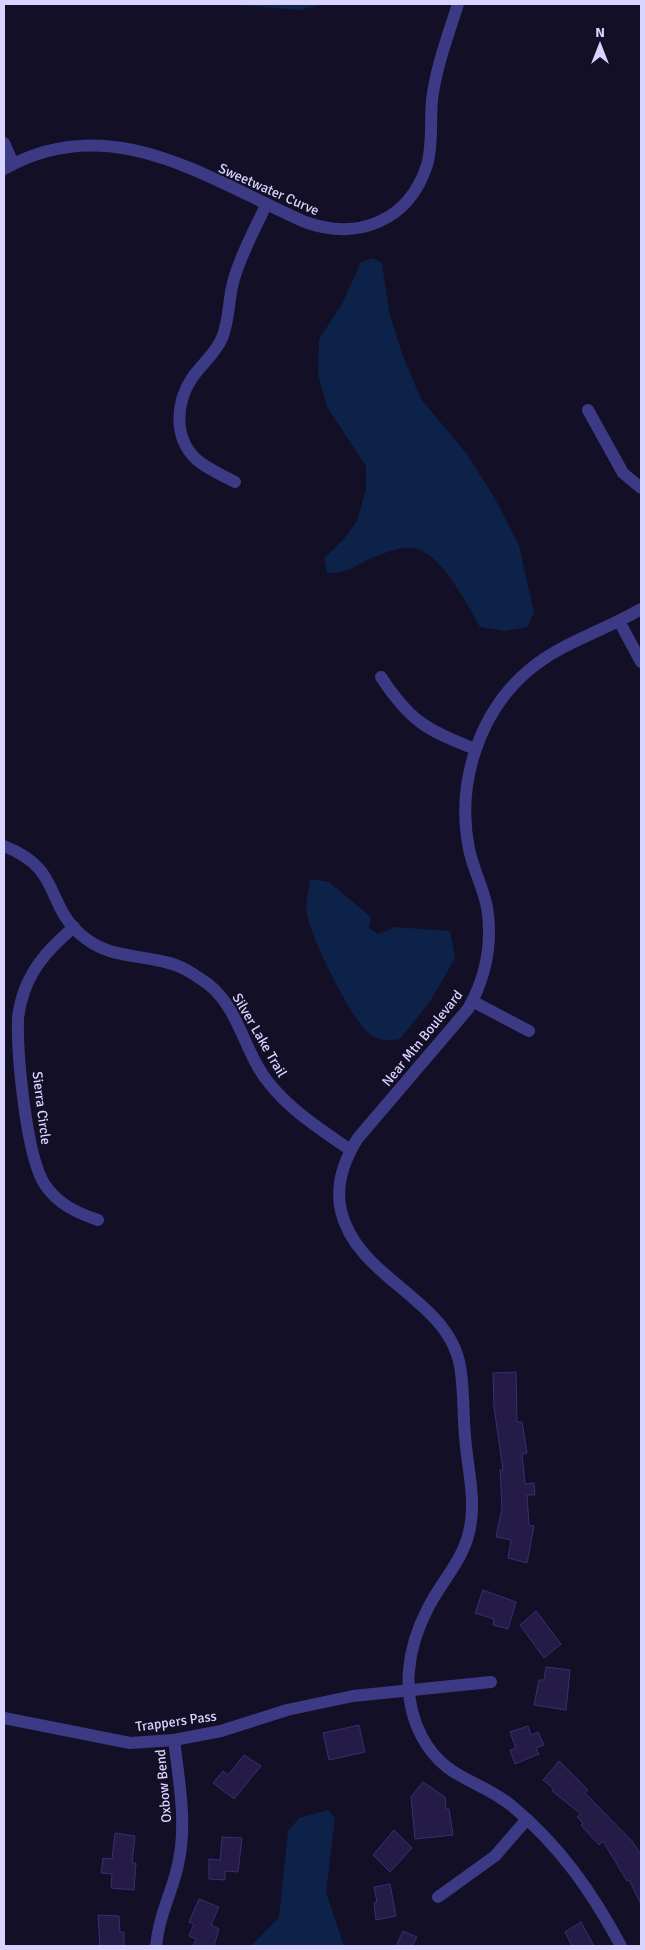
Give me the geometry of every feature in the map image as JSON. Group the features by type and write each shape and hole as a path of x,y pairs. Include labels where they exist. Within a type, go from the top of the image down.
{"street":[{"name":"Sweetwater Curve","path":"8,166 50,150 84,144 117,145 150,152 325,230 348,231 369,226 390,216 407,202 420,183 428,163 432,100 437,75 458,4"},
{"path":"4,144 8,166"},
{"path":"236,482 209,469 195,458 185,444 180,427 179,410 184,393 192,378 222,340 228,319 229,298 234,277 266,205"},
{"path":"588,410 623,473 641,488"},
{"name":"Near Mtn Boulevard","path":"621,1946 600,1907 552,1842 510,1804 443,1766 422,1738 412,1710 409,1690 411,1649 428,1608 457,1562 469,1532 472,1502 464,1425 462,1372 458,1353 449,1334 436,1319 368,1258 353,1242 344,1222 339,1201 340,1178 350,1150 451,1029 472,1001 480,985 488,959 489,932 487,906 469,849 465,816 467,784 475,749 487,722 527,671 554,652 641,608"},
{"path":"619,620 635,645 641,662"},
{"path":"381,677 397,701 422,725 446,738 475,749"},
{"name":"Silver Lake Trail","path":"4,846 19,852 37,865 50,881 67,919 99,948 119,955 166,962 190,972 210,986 228,1004 252,1056 268,1083 290,1106 350,1150"},
{"name":"Sierra Circle","path":"74,927 54,945 36,966 24,990 18,1016 18,1044 31,1147 36,1168 46,1186 60,1202 78,1213 98,1220"},
{"path":"472,1001 530,1031"},
{"name":"Trappers Pass","path":"4,1718 130,1743 174,1740 221,1731 287,1710 343,1698 491,1682"},
{"name":"Oxbow Bend","path":"156,1946 158,1924 178,1868 183,1813 174,1740"},
{"path":"438,1897 494,1856 526,1819"}],"water":[{"path":"224,4 324,4 300,10"},
{"path":"373,258 382,263 389,312 403,356 421,399 467,454 494,497 519,545 534,613 527,627 505,631 480,627 462,596 439,564 422,551 416,549 403,548 391,551 347,570 327,573 324,558 343,540 357,521 366,489 366,466 327,407 318,374 319,339 342,304 361,262"},
{"path":"310,879 329,882 371,917 369,928 378,934 395,927 450,931 455,958 431,1000 400,1039 385,1040 378,1038 363,1028 333,979 316,941 307,914 306,905"},
{"path":"328,1810 335,1819 326,1892 344,1946 251,1946 279,1917 288,1831 299,1818"}],"building":[{"path":"516,1372 517,1422 522,1422 527,1453 522,1454 525,1484 534,1483 535,1495 527,1495 529,1525 534,1526 527,1563 508,1558 511,1540 496,1537 502,1508 500,1470 503,1470 494,1407 493,1373"},
{"path":"483,1590 516,1602 508,1629 493,1625 494,1619 475,1613"},
{"path":"536,1611 561,1644 544,1658 520,1625"},
{"path":"546,1667 570,1670 566,1710 534,1705 539,1680 544,1680"},
{"path":"359,1725 365,1752 329,1760 323,1733"},
{"path":"528,1726 531,1735 538,1732 544,1745 536,1748 539,1754 515,1764 510,1750 516,1748 510,1732"},
{"path":"244,1755 261,1766 234,1799 213,1783 223,1771 228,1775"},
{"path":"559,1761 588,1790 585,1793 632,1841 641,1855 641,1904 629,1880 627,1881 603,1841 599,1845 581,1825 583,1823 577,1817 581,1814 552,1791 554,1789 543,1780"},
{"path":"423,1782 445,1797 453,1835 415,1839 411,1797"},
{"path":"394,1830 412,1848 390,1872 373,1855"},
{"path":"115,1833 135,1836 132,1863 136,1863 134,1890 111,1888 112,1874 101,1873 103,1858 112,1859"},
{"path":"222,1837 242,1838 238,1872 225,1871 225,1880 209,1879 209,1859 220,1860"},
{"path":"390,1884 396,1916 376,1920 374,1903 377,1902 374,1887"},
{"path":"199,1899 219,1907 211,1925 219,1929 214,1946 193,1946 196,1939 189,1936 194,1924 189,1922"},
{"path":"98,1915 119,1916 120,1932 124,1932 124,1946 100,1946"},
{"path":"581,1922 594,1946 572,1946 565,1932"},
{"path":"403,1931 417,1937 412,1946 396,1946"}]}
